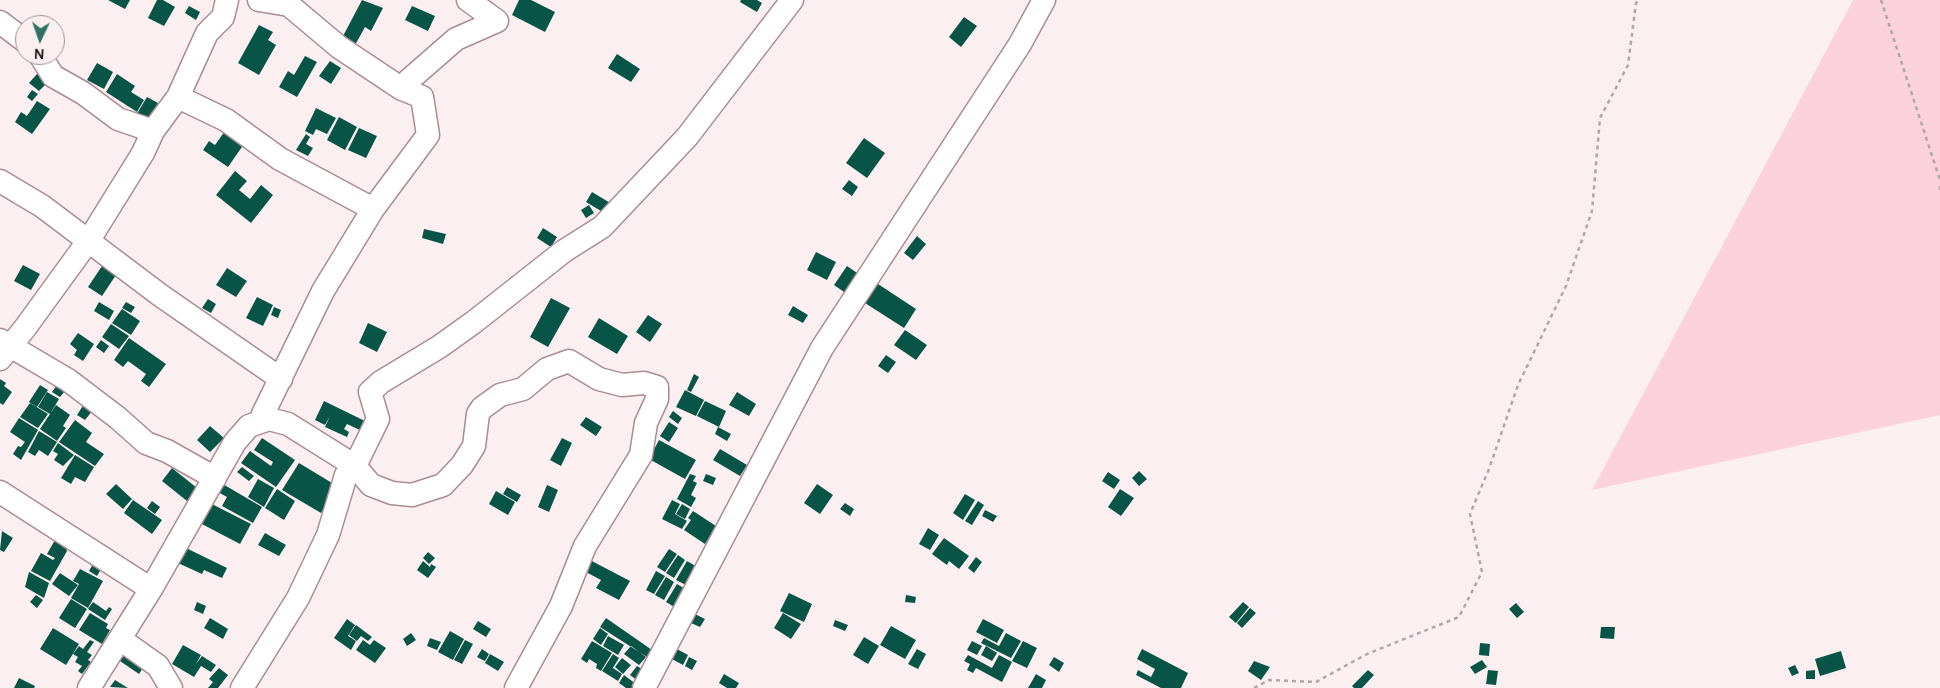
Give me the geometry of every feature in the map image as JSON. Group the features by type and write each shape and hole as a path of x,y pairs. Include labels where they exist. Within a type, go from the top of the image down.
{"street":[{"path":"215,478 167,451 146,443 90,396 3,349 25,328 89,240 143,153 153,131 178,98 207,33 223,17 227,0"},
{"path":"259,0 289,6 339,47 402,90 422,97 428,135 373,208 323,291 263,414 269,419 296,428 355,466 371,484 392,493 412,495 443,484 462,466 474,446 478,414 482,408 500,395 523,389 547,369 569,361 599,379 622,385 644,382 657,386 657,399 646,423 641,455 585,546 560,606 516,688"},
{"path":"402,90 409,80 456,39 497,21 468,0"},
{"path":"242,688 298,598 328,535 346,475 355,466 378,418 370,392 381,382 468,327 564,251 602,227 687,137 792,0"},
{"path":"644,688 822,348 1015,52 1044,0"},
{"path":"0,22 15,33"},
{"path":"46,65 53,76 83,93 118,119 153,131"},
{"path":"178,98 226,120 280,159 373,208"},
{"path":"0,181 42,206 160,295 281,379"},
{"path":"89,688 151,589 235,442 249,426 269,419"},
{"path":"0,492 151,589"},
{"path":"120,639 158,666 171,688"}],"path":[{"path":"1254,688 1269,680 1316,682 1367,654 1459,617 1482,572 1470,514 1489,469 1518,384 1566,286 1592,211 1600,118 1628,65 1636,3 1639,0"},
{"path":"1882,0 1940,180"},
{"path":"1940,186 1940,192"}],"shaded area":[{"path":"1853,0 1940,0 1940,415 1592,490"}],"building":[{"path":"108,0 130,0 125,9"},
{"path":"157,0 163,0 175,7 164,26 148,18"},
{"path":"362,0 383,8 371,31 365,27 355,45 342,38"},
{"path":"519,0 531,0 555,12 545,32 512,15"},
{"path":"741,0 757,0 762,3 757,12 740,2"},
{"path":"189,6 200,12 196,20 185,13"},
{"path":"412,6 435,16 428,31 405,20"},
{"path":"964,17 977,26 961,47 949,37"},
{"path":"259,25 273,32 268,40 276,45 259,75 238,63"},
{"path":"617,54 640,69 631,82 608,68"},
{"path":"305,56 317,62 297,97 279,87 288,71 294,75"},
{"path":"330,61 341,68 331,84 319,76"},
{"path":"97,63 113,72 104,89 87,80"},
{"path":"37,74 47,83 39,91 29,83"},
{"path":"117,74 135,86 131,92 144,100 137,112 106,92"},
{"path":"32,90 38,94 32,101 27,97"},
{"path":"147,97 158,103 146,124 135,117"},
{"path":"37,101 50,109 32,134 15,122 21,112 27,116"},
{"path":"316,108 336,118 327,134 316,129 313,135 305,131"},
{"path":"339,117 357,127 345,150 327,140"},
{"path":"359,128 377,136 366,158 348,150"},
{"path":"225,131 244,144 228,167 203,150 209,141 215,145"},
{"path":"306,134 310,137 306,144 313,148 308,156 296,150"},
{"path":"864,138 885,153 867,178 846,163"},
{"path":"235,171 247,181 239,190 250,199 261,185 273,195 251,223 216,195"},
{"path":"849,180 858,187 852,196 842,189"},
{"path":"592,192 612,204 606,214 586,202"},
{"path":"589,205 594,213 586,218 581,210"},
{"path":"543,228 557,237 551,247 537,238"},
{"path":"424,229 446,234 443,244 422,238"},
{"path":"917,236 926,244 913,260 904,253"},
{"path":"816,252 836,262 827,280 807,270"},
{"path":"104,263 118,272 102,296 88,287"},
{"path":"23,265 40,274 31,290 14,281"},
{"path":"847,266 860,275 847,294 834,285"},
{"path":"227,268 247,281 236,297 216,285"},
{"path":"878,284 916,309 904,328 865,303"},
{"path":"257,297 273,305 263,326 246,318"},
{"path":"551,298 570,308 548,347 530,337"},
{"path":"208,299 216,304 211,313 202,308"},
{"path":"99,302 114,311 109,320 94,311"},
{"path":"126,302 135,307 131,313 122,308"},
{"path":"793,306 808,315 803,323 788,315"},
{"path":"274,307 281,310 278,318 271,315"},
{"path":"122,309 140,321 131,335 112,323"},
{"path":"648,315 662,324 650,342 636,332"},
{"path":"599,318 628,336 617,354 588,337"},
{"path":"368,323 387,332 377,352 359,343"},
{"path":"111,324 129,336 119,349 102,337"},
{"path":"905,330 927,345 916,360 894,345"},
{"path":"78,333 94,344 83,361 74,355 77,350 70,344"},
{"path":"129,338 166,364 149,387 141,381 146,374 128,361 123,367 114,360"},
{"path":"101,340 109,346 104,353 96,347"},
{"path":"886,355 896,362 888,373 878,366"},
{"path":"694,374 699,377 691,392 687,390"},
{"path":"0,379 6,383 4,386 12,392 3,405 0,403"},
{"path":"40,385 48,390 37,407 29,402"},
{"path":"57,385 65,391 60,397 52,392"},
{"path":"685,390 704,400 696,416 676,407"},
{"path":"47,392 59,399 50,414 38,407"},
{"path":"737,392 756,404 749,416 729,405"},
{"path":"324,401 367,422 362,431 347,424 344,429 349,432 347,437 325,427 330,416 325,425 315,420"},
{"path":"705,401 726,411 719,427 697,416"},
{"path":"30,403 48,414 38,428 20,417"},
{"path":"84,404 93,410 85,420 77,415"},
{"path":"56,405 70,415 63,426 66,428 57,441 40,429"},
{"path":"673,411 682,418 678,424 669,417"},
{"path":"586,417 602,427 596,436 580,425"},
{"path":"19,418 38,430 21,460 13,454 18,446 21,447 25,442 10,432"},
{"path":"75,420 92,433 86,442 104,454 95,466 59,442"},
{"path":"669,422 678,428 669,442 660,436"},
{"path":"210,426 224,438 210,452 197,440"},
{"path":"718,427 731,434 727,441 715,434"},
{"path":"39,431 57,442 48,456 39,450 35,456 28,452"},
{"path":"262,438 295,460 276,487 241,463 250,451 271,466 273,462 254,450"},
{"path":"562,438 572,443 561,466 550,460"},
{"path":"659,440 696,460 685,479 649,459"},
{"path":"58,443 74,455 63,466 54,460 58,454 53,451"},
{"path":"720,449 747,465 740,476 713,460"},
{"path":"75,455 94,467 85,482 75,477 71,484 61,478"},
{"path":"299,463 337,486 321,513 282,490"},
{"path":"242,467 254,476 249,481 237,472"},
{"path":"172,468 197,488 187,501 162,481"},
{"path":"1139,471 1147,479 1139,486 1132,478"},
{"path":"1108,472 1120,480 1114,489 1102,481"},
{"path":"690,474 696,476 693,481 697,483 691,495 696,498 691,507 677,499"},
{"path":"706,474 716,478 713,485 703,481"},
{"path":"258,479 274,488 264,507 248,497"},
{"path":"221,483 262,507 253,523 222,506 227,497 216,491"},
{"path":"116,484 132,499 123,509 106,494"},
{"path":"817,484 833,495 820,514 804,503"},
{"path":"547,485 558,490 549,512 538,507"},
{"path":"507,487 521,495 517,502 503,494"},
{"path":"277,489 295,501 284,520 265,508"},
{"path":"1120,489 1134,498 1121,516 1108,507"},
{"path":"496,491 515,502 508,515 489,504"},
{"path":"965,494 975,500 963,520 953,513"},
{"path":"133,500 162,520 152,534 124,513"},
{"path":"672,500 680,504 675,514 687,521 682,529 662,519"},
{"path":"152,501 160,507 155,514 147,508"},
{"path":"978,501 984,505 972,525 965,521"},
{"path":"208,502 251,524 240,544 198,522"},
{"path":"845,503 854,509 850,516 840,509"},
{"path":"682,504 690,509 685,519 676,514"},
{"path":"985,510 997,516 993,522 982,516"},
{"path":"693,511 716,526 705,544 684,530 691,520 688,518"},
{"path":"928,528 939,535 930,550 919,544"},
{"path":"2,531 13,538 4,552 0,550"},
{"path":"59,533 67,551 50,581 31,571 41,553 53,560 55,558 47,554"},
{"path":"265,533 286,545 279,556 258,545"},
{"path":"944,538 969,556 959,569 949,561 947,565 932,554"},
{"path":"186,548 227,568 222,578 204,570 202,574 178,563"},
{"path":"669,549 677,554 665,572 657,567"},
{"path":"428,552 435,558 429,564 423,558"},
{"path":"678,555 685,560 674,578 666,573"},
{"path":"976,557 982,562 974,573 968,568"},
{"path":"96,559 104,564 97,576 89,571"},
{"path":"588,559 630,581 619,600 596,588 601,580 582,570"},
{"path":"423,561 430,567 431,564 436,567 428,578 417,570"},
{"path":"687,561 699,568 688,586 676,580"},
{"path":"80,569 103,581 88,608 71,598 79,584 73,581"},
{"path":"656,571 665,576 654,594 646,590"},
{"path":"29,572 49,583 44,598 25,587"},
{"path":"60,573 78,585 69,596 52,584"},
{"path":"666,577 674,582 664,600 655,595"},
{"path":"677,584 687,590 676,608 666,602"},
{"path":"789,593 812,604 804,622 780,611"},
{"path":"36,595 43,600 37,608 30,602"},
{"path":"906,595 916,597 915,603 905,602"},
{"path":"71,599 87,609 75,628 59,618"},
{"path":"93,602 106,611 109,607 112,609 105,620 88,609"},
{"path":"197,602 206,606 203,614 194,610"},
{"path":"1243,602 1249,607 1236,623 1229,617"},
{"path":"1516,603 1524,612 1517,618 1509,609"},
{"path":"1250,608 1256,613 1242,628 1237,623"},
{"path":"90,613 108,624 106,628 110,630 102,644 79,630"},
{"path":"783,613 801,624 791,639 774,628"},
{"path":"695,614 705,619 700,627 691,623"},
{"path":"210,618 228,629 223,639 204,628"},
{"path":"606,618 652,650 647,657 600,627"},
{"path":"347,619 355,625 348,636 356,641 351,650 334,638"},
{"path":"983,619 1004,630 997,643 976,632"},
{"path":"835,620 848,625 845,631 833,626"},
{"path":"478,621 491,629 486,637 473,629"},
{"path":"356,625 372,637 368,641 361,636 357,641 349,635"},
{"path":"891,626 916,640 905,659 880,645"},
{"path":"1601,627 1615,627 1614,639 1600,638"},
{"path":"53,628 79,644 66,665 40,649"},
{"path":"600,628 608,634 601,645 593,639"},
{"path":"450,631 464,639 453,660 438,652"},
{"path":"411,633 416,640 407,646 403,639"},
{"path":"1006,633 1021,641 1011,658 981,643 984,638 999,646"},
{"path":"608,636 624,645 618,655 603,646"},
{"path":"864,637 879,646 868,664 853,655"},
{"path":"430,638 441,642 437,650 427,646"},
{"path":"90,640 94,642 87,652 92,655 88,660 91,662 82,674 78,671 82,666 75,662 78,657 73,654 79,646 83,649"},
{"path":"363,640 370,645 374,640 386,648 375,663 356,650"},
{"path":"465,640 473,644 462,664 454,660"},
{"path":"592,641 612,653 601,671 596,668 597,664 589,659 587,663 581,659"},
{"path":"972,641 982,646 977,655 967,650"},
{"path":"1023,641 1037,648 1027,668 1012,661"},
{"path":"1480,643 1490,644 1489,656 1479,655"},
{"path":"183,645 201,655 196,664 202,656 216,665 211,672 201,666 194,677 172,664"},
{"path":"631,646 646,657 639,665 624,654"},
{"path":"986,646 997,653 992,661 981,655"},
{"path":"129,648 148,660 139,674 120,661"},
{"path":"675,648 688,655 683,665 670,658"},
{"path":"482,649 489,654 485,661 477,657"},
{"path":"917,649 926,654 918,669 908,664"},
{"path":"1142,649 1188,673 1181,688 1161,688 1136,675 1138,670 1151,677 1155,669 1137,659"},
{"path":"1841,651 1846,668 1820,676 1815,659"},
{"path":"490,654 504,662 498,671 485,663"},
{"path":"613,654 619,658 611,671 613,668 622,674 618,681 602,671"},
{"path":"968,655 992,668 999,655 1012,662 1002,682 976,668 973,673 967,670 970,664 964,661"},
{"path":"689,657 697,661 692,670 685,666"},
{"path":"1054,657 1064,663 1059,672 1049,665"},
{"path":"622,658 631,665 623,674 615,667"},
{"path":"1482,660 1487,667 1475,674 1470,667"},
{"path":"1254,661 1270,667 1261,680 1248,671"},
{"path":"1795,665 1799,673 1792,676 1788,668"},
{"path":"637,666 645,671 638,681 630,675"},
{"path":"219,668 228,675 218,688 208,688 213,682 209,679"},
{"path":"1368,670 1374,675 1362,688 1354,688 1352,686"},
{"path":"1488,670 1498,671 1496,685 1486,684"},
{"path":"1815,670 1815,679 1806,679 1806,671"},
{"path":"724,674 739,683 736,688 727,688 719,683"},
{"path":"1036,674 1046,680 1042,688 1028,688"},
{"path":"624,675 636,684 633,688 626,688 619,683"},
{"path":"19,678 35,686 34,688 14,688"},
{"path":"115,680 128,688 110,687"}]}
